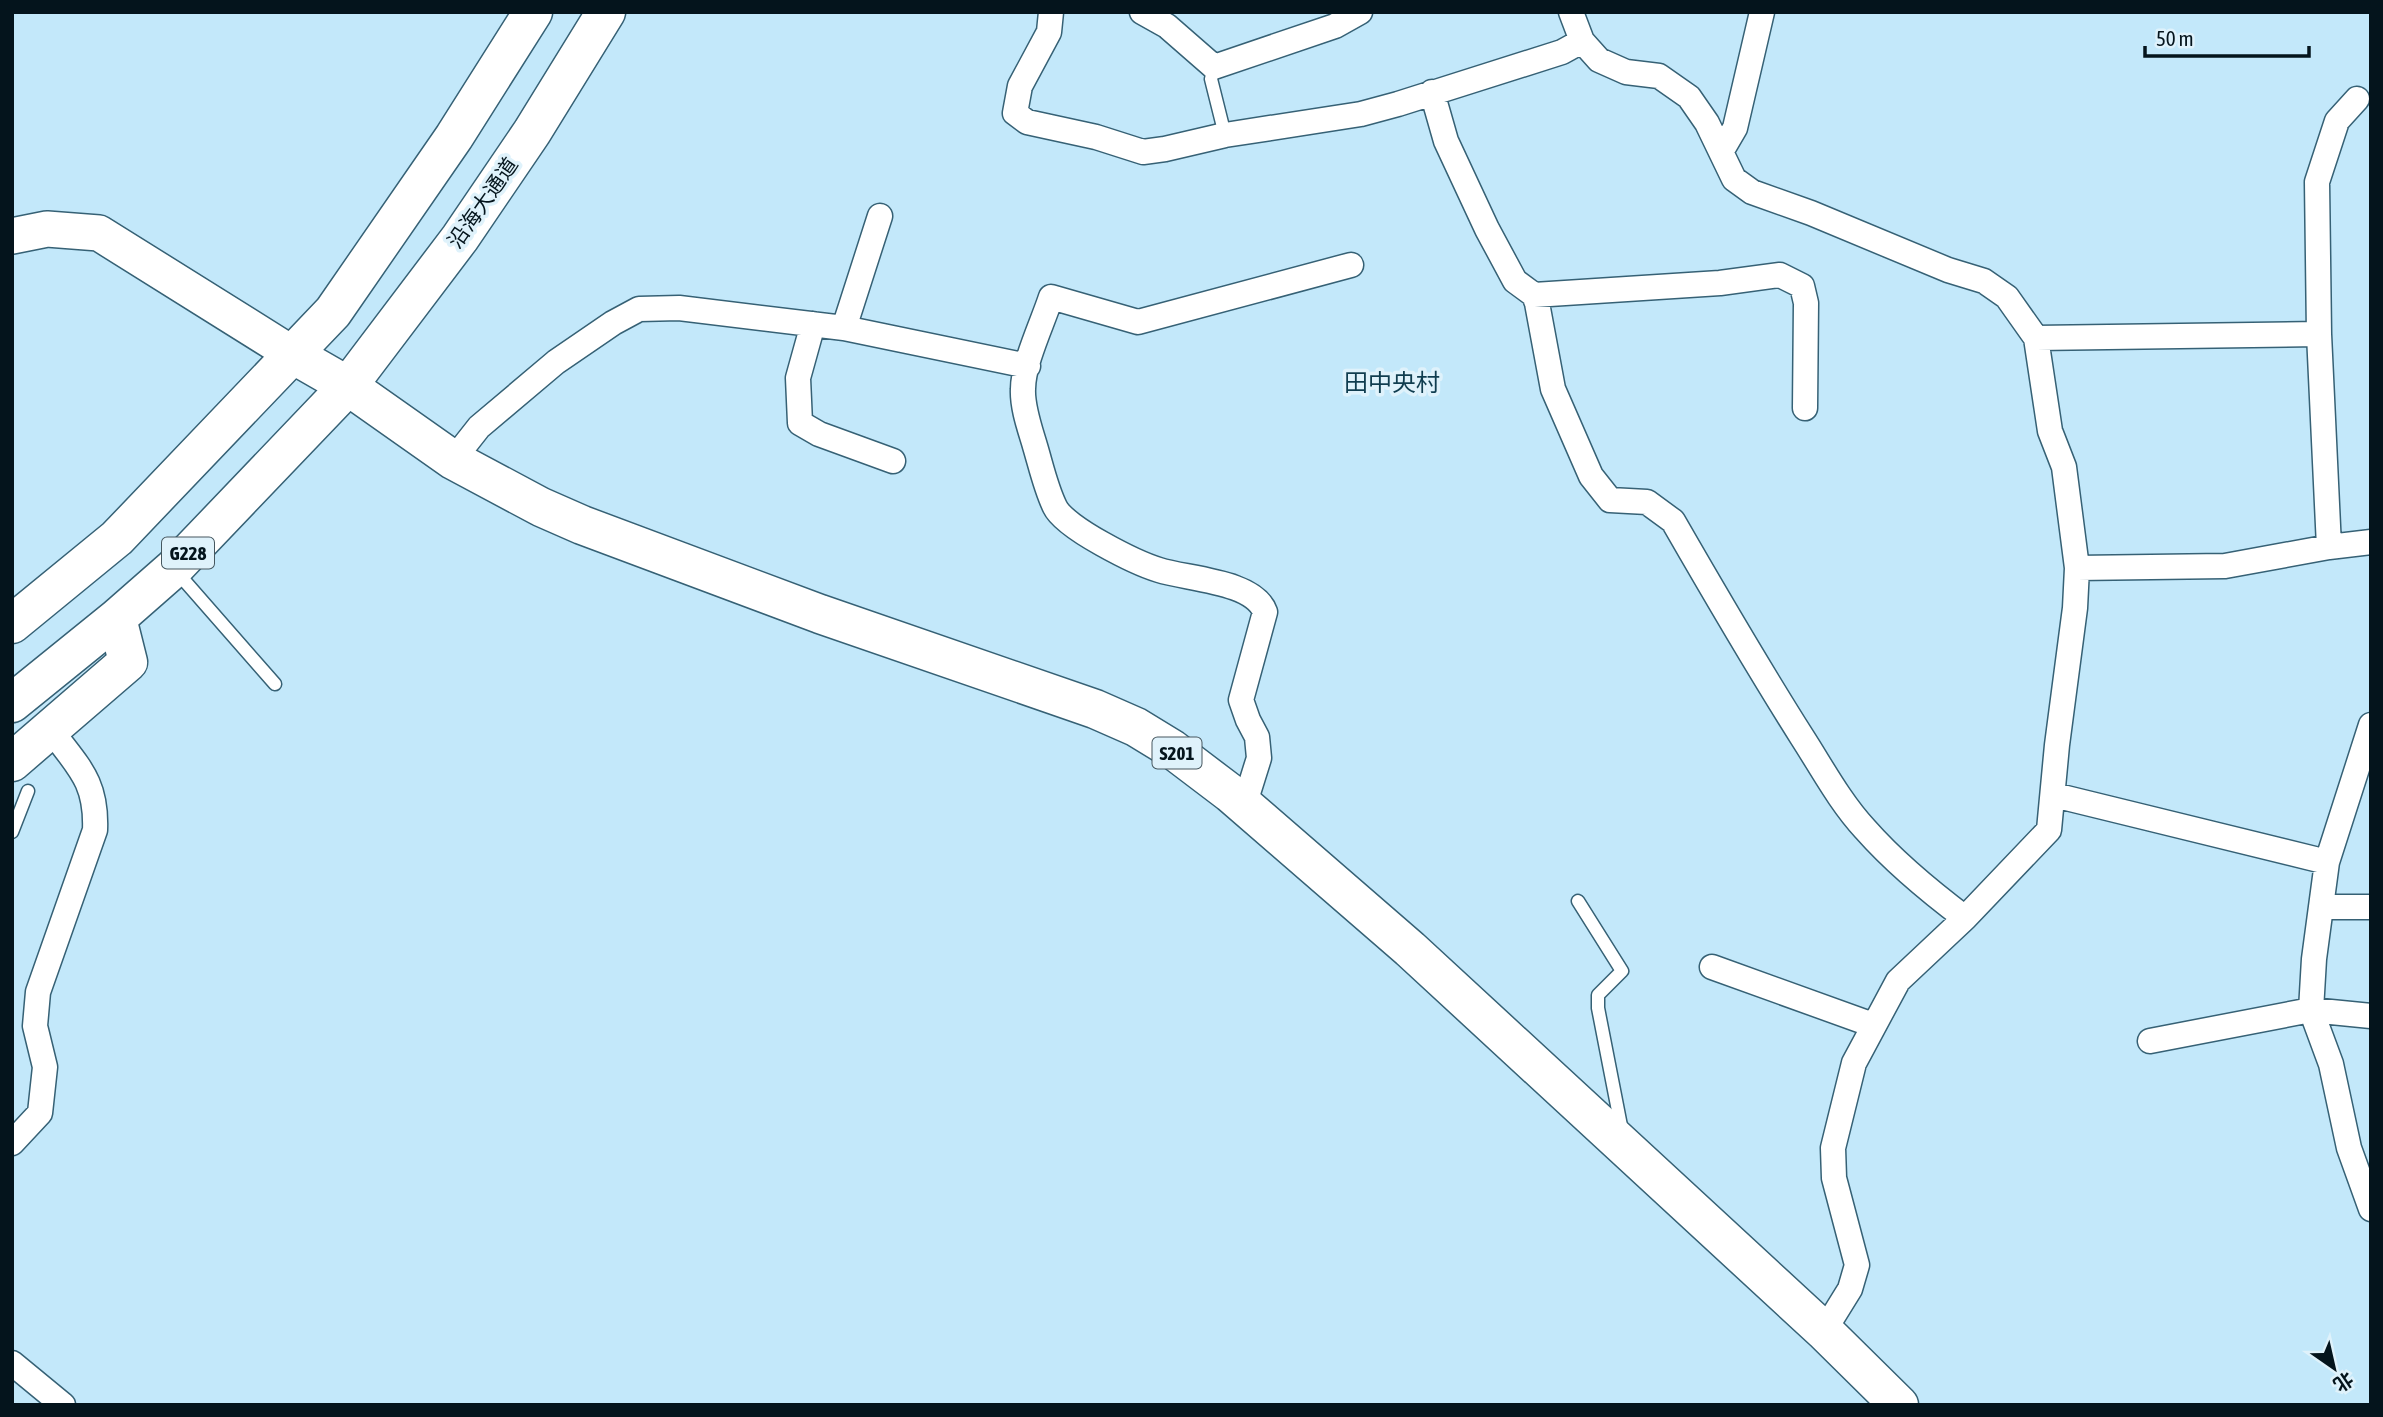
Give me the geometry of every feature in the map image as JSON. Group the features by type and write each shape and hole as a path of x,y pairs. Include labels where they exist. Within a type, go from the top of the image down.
{"main road":[{"path":"12,624 117,538 333,313 454,137 533,12"},
{"name":"沿海大通道","path":"348,386 460,238 532,132 606,12"},
{"path":"12,236 47,229 99,233 294,355"},
{"name":"S201","path":"294,355 348,386 453,460 541,507 820,614 1095,709 1136,727 1172,749 1244,806 1410,949 1824,1331 1899,1405"},
{"name":"G228","path":"12,704 174,568 348,386"},
{"path":"12,589 72,575"},
{"path":"20,777 51,730 128,662 117,618"}],"street":[{"path":"1051,12 1049,32 1020,86 1015,113 1027,122 1096,137 1143,152 1225,135 1361,114 1562,52 1582,41"},
{"path":"1142,12 1167,26 1214,67 1335,26 1360,12"},
{"path":"1571,12 1582,41 1599,60 1626,72 1660,76 1689,97 1707,122 1734,179 1752,192 1811,213 1948,270 1984,281 2007,297 2036,338 2050,431 2064,467 2077,568 2075,608 2049,830 1965,918 1898,981 1854,1063 1833,1148 1834,1178 1857,1265 1850,1289 1824,1331"},
{"path":"1721,152 1735,128 1762,12"},
{"path":"1432,92 1446,141 1487,229 1515,281 1534,295 1553,389 1591,476 1610,500 1647,502 1673,521 1772,690 1840,797 1864,828 1902,867 1965,918"},
{"path":"2329,547 2319,334 2316,182 2337,121 2357,99"},
{"path":"844,328 880,215"},
{"path":"1244,806 1259,758 1257,737 1241,700 1265,611 1262,603 1249,593 1158,570 1076,528 1056,510 1029,425 1023,389 1051,297 1138,322 1352,265"},
{"path":"1534,295 1720,283 1780,275 1802,286 1806,303 1805,408"},
{"path":"453,460 479,427 556,362 613,323 639,309 679,308 844,328 1028,366"},
{"path":"813,324 798,378 800,423 819,434 893,461"},
{"path":"2036,338 2319,334"},
{"path":"2077,568 2225,566 2371,542"},
{"path":"2371,725 2327,862 2311,1010 2331,1064 2349,1148 2371,1209"},
{"path":"12,1143 40,1114 45,1067 35,1026 38,992 95,830 96,807 90,783 51,730"},
{"path":"2054,794 2327,862"},
{"path":"2321,907 2371,907"},
{"path":"1712,967 1873,1026"},
{"path":"2150,1041 2311,1010 2371,1016"},
{"path":"12,1363 62,1405"}],"lane":[{"path":"1214,67 1211,79 1225,135"},
{"path":"174,568 275,684"},
{"path":"12,832 20,777"},
{"path":"1578,901 1622,971 1598,995 1598,1008 1625,1149"}],"district":[{"name":"田中央村","path":"1392,383"}]}
